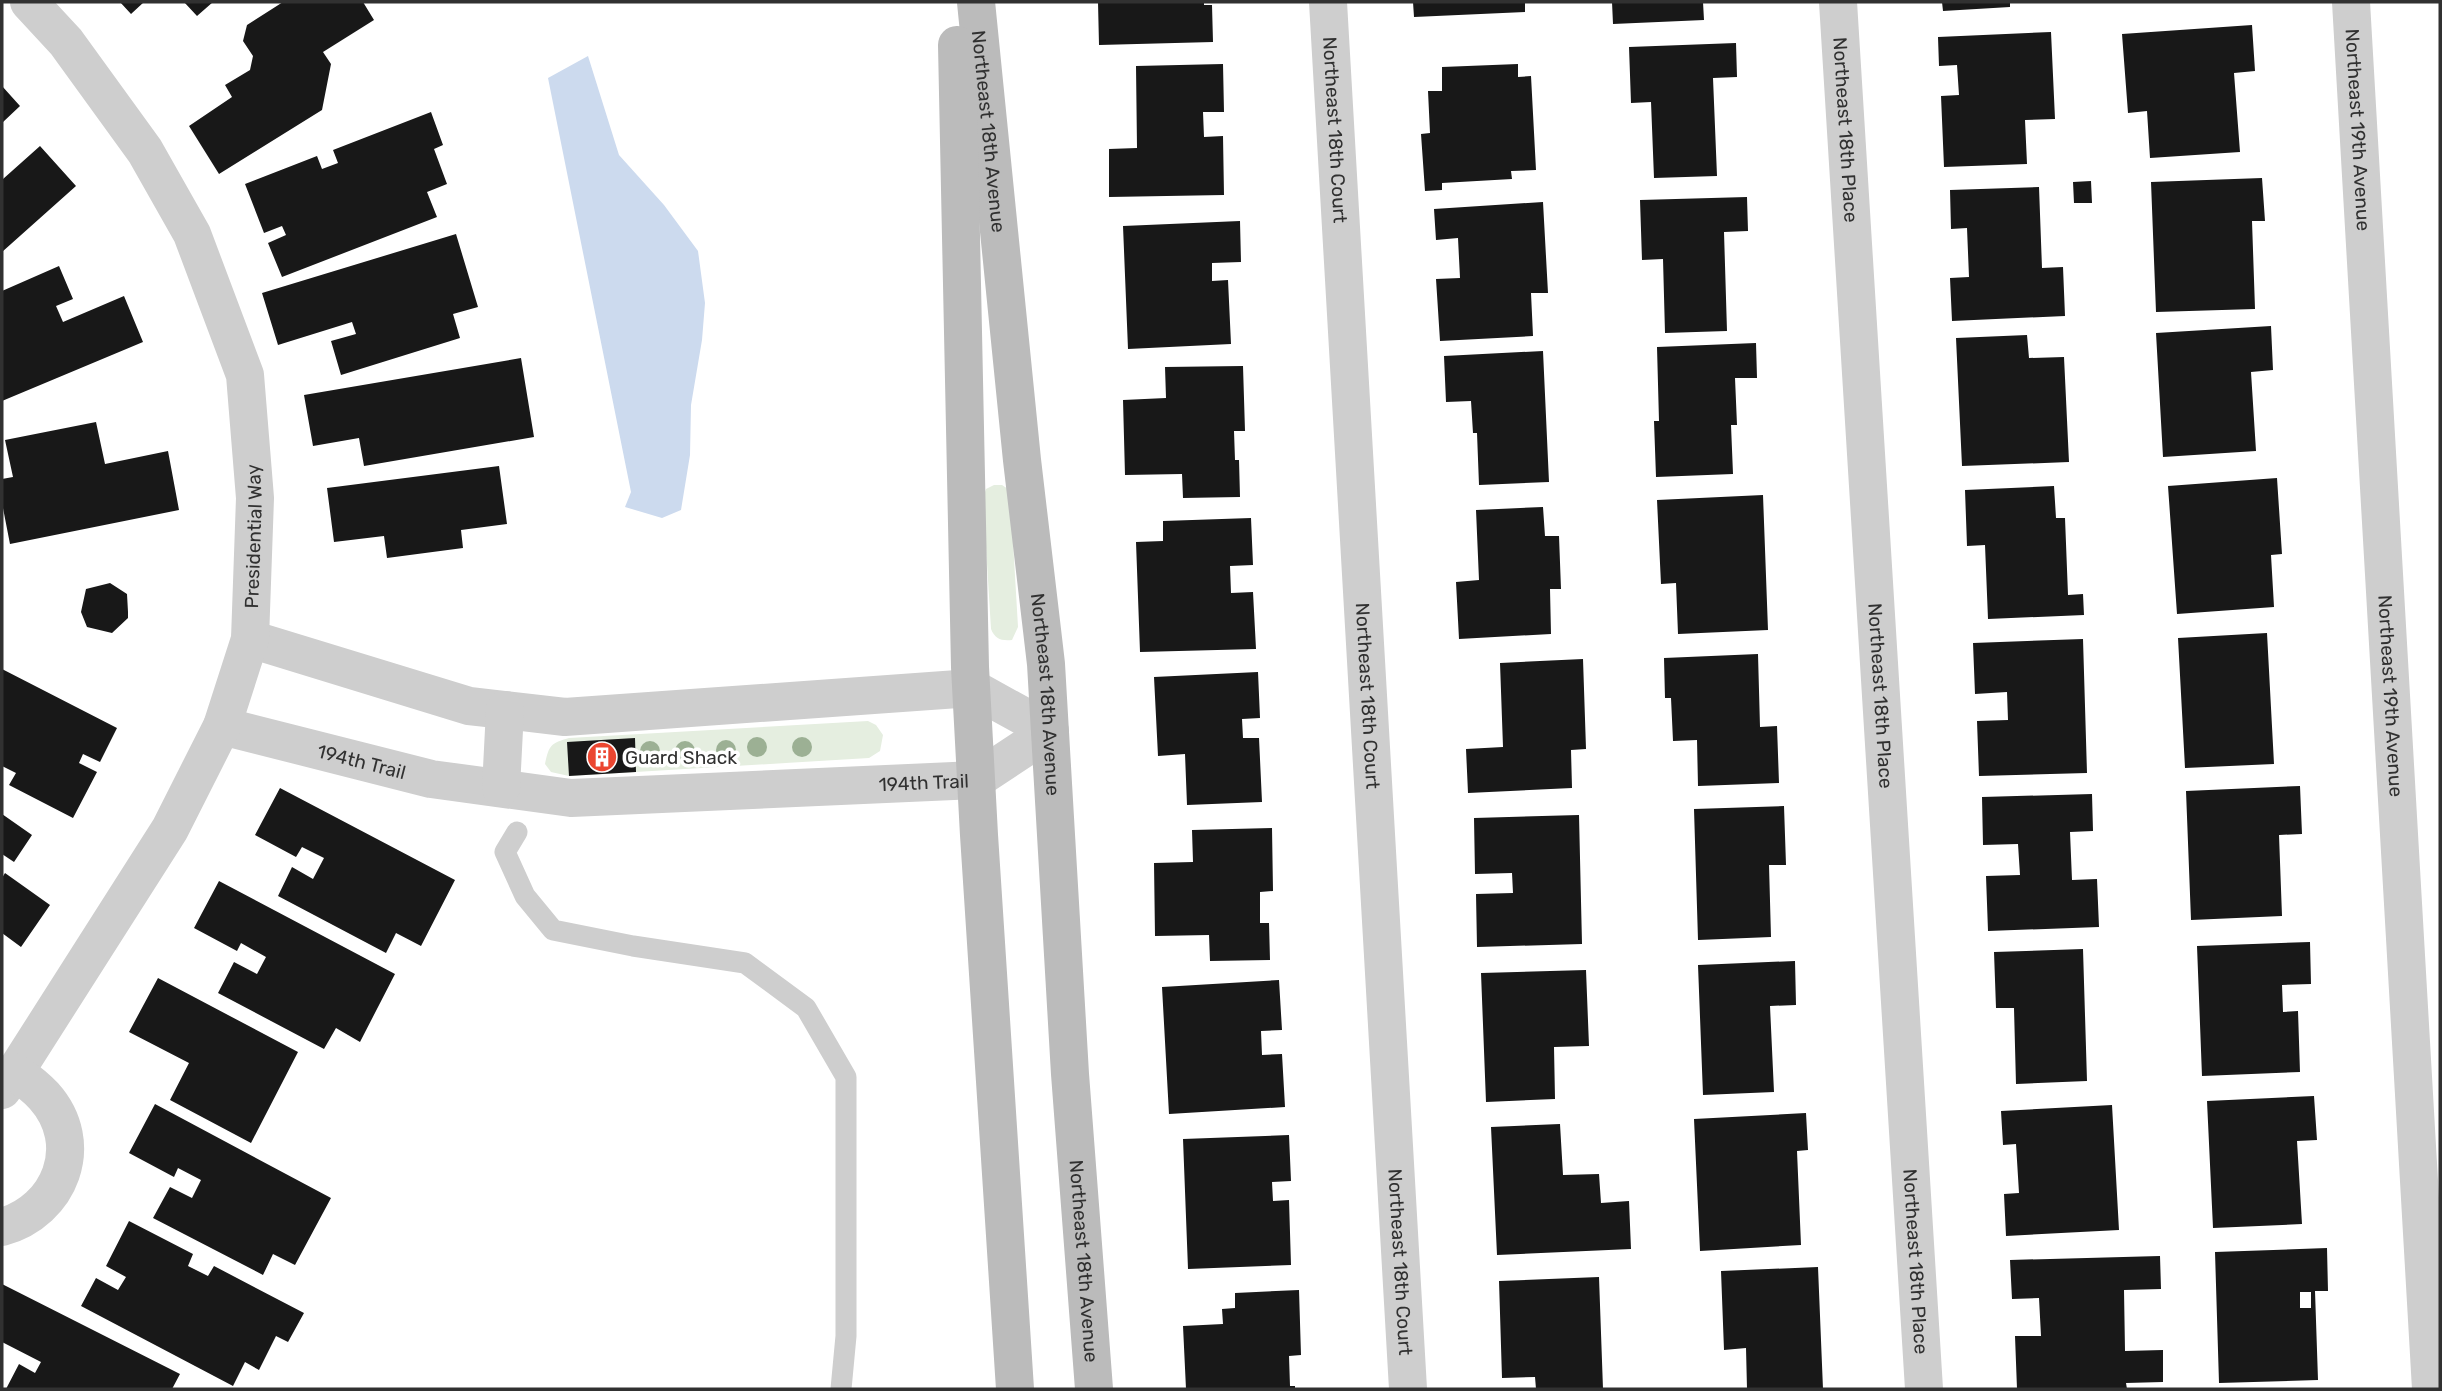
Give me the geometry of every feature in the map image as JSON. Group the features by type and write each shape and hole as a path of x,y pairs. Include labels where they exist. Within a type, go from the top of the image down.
{"street":[{"name":"Presidential Way","path":"2,1227 19,1222 40,1208 55,1189 64,1165 65,1140 58,1116 44,1096 9,1081 170,829 222,726 250,639 255,498 245,375 192,234 145,151 66,42 29,2"},
{"name":"Northeast 18th Avenue","path":"956,2 972,688 1015,1389"},
{"name":"Northeast 18th Avenue","path":"976,2 1022,460 1046,664 1070,1074 1094,1389"},
{"name":"Northeast 18th Court","path":"1328,2 1408,1389"},
{"name":"Northeast 18th Place","path":"1838,2 1924,1389"},
{"name":"Northeast 19th Avenue","path":"2351,2 2431,1389"},
{"path":"250,639 469,706 565,717 972,688 1050,731"},
{"path":"501,788 505,710"},
{"name":"194th Trail","path":"222,726 431,779 571,798 976,780 1050,731"}],"lane":[{"path":"517,832 505,852 525,897 553,930 633,946 745,963 806,1008 846,1077 846,1336 841,1389"}],"shaded area":[{"path":"1002,485 1008,489 1011,507 1018,627 1012,640 999,639 991,629 983,498 986,489"},
{"path":"868,721 876,725 883,735 880,751 869,758 569,776 551,772 545,764 552,746 569,738"}],"water":[{"path":"588,56 619,155 664,205 698,251 705,303 691,405 690,455 681,510 662,518 625,507 631,492 548,78"}],"building":[{"path":"120,2 144,2 131,14"},
{"path":"184,2 213,2 197,16"},
{"path":"283,2 363,2 374,20 323,52 331,64 322,110 219,174 189,126 232,97 225,85 250,70 253,56 243,41 247,25"},
{"path":"1098,2 1204,2 1204,5 1212,5 1213,42 1099,45"},
{"path":"1413,2 1525,2 1525,12 1414,17"},
{"path":"1612,2 1703,2 1704,20 1613,24"},
{"path":"1942,2 2010,2 2010,7 1943,11"},
{"path":"2252,25 2255,71 2234,73 2240,152 2150,158 2147,111 2128,113 2122,34"},
{"path":"2051,32 2055,119 2025,120 2027,164 1944,167 1941,96 1959,95 1957,65 1939,66 1938,37"},
{"path":"1736,43 1737,77 1713,78 1717,176 1654,178 1651,102 1631,103 1629,47"},
{"path":"1223,64 1224,112 1203,112 1204,137 1223,136 1224,195 1109,197 1109,149 1137,148 1136,66"},
{"path":"1518,64 1518,77 1531,76 1536,170 1511,171 1512,179 1442,183 1442,190 1425,191 1421,134 1430,133 1428,91 1442,91 1442,67"},
{"path":"2,86 20,106 2,123"},
{"path":"431,112 443,145 434,149 447,184 427,192 437,217 282,277 268,243 286,235 282,226 264,233 245,184 317,156 322,169 338,163 333,150"},
{"path":"40,146 76,186 2,252 2,177 3,179"},
{"path":"2262,178 2265,221 2252,221 2255,309 2156,312 2151,182"},
{"path":"2091,181 2092,203 2074,203 2073,182"},
{"path":"2039,187 2042,268 2063,267 2065,316 1952,321 1950,278 1969,277 1967,228 1951,229 1950,190"},
{"path":"1747,197 1748,231 1724,232 1727,331 1665,333 1663,259 1642,260 1640,200"},
{"path":"1543,202 1548,293 1531,293 1533,336 1440,341 1436,279 1460,278 1458,238 1436,240 1434,209"},
{"path":"1240,221 1241,262 1212,263 1212,281 1228,280 1231,344 1128,349 1123,226"},
{"path":"456,234 478,307 453,314 460,338 341,375 331,341 356,334 352,322 278,345 262,293"},
{"path":"59,266 73,299 56,306 63,322 124,296 143,342 2,401 2,291"},
{"path":"2271,326 2273,370 2251,372 2256,451 2163,457 2156,333"},
{"path":"2027,335 2029,358 2064,357 2069,462 1962,466 1956,338"},
{"path":"1756,343 1757,378 1735,378 1737,425 1731,425 1733,474 1656,477 1654,421 1659,421 1657,347"},
{"path":"1543,351 1549,482 1479,485 1477,433 1473,433 1471,401 1446,402 1444,356"},
{"path":"521,358 534,437 364,466 359,438 313,446 304,395"},
{"path":"1243,366 1245,431 1234,431 1235,460 1239,460 1240,497 1183,498 1182,474 1125,475 1123,400 1166,398 1165,367"},
{"path":"96,422 105,464 168,451 179,510 10,544 2,503 2,479 13,477 5,440"},
{"path":"499,466 507,524 461,530 463,548 387,558 384,536 334,542 327,488"},
{"path":"2277,478 2282,554 2271,555 2274,607 2177,614 2168,486"},
{"path":"2054,486 2056,518 2065,518 2068,595 2083,594 2084,615 1988,619 1985,545 1967,546 1965,490"},
{"path":"1763,495 1768,630 1678,634 1676,583 1661,584 1657,500"},
{"path":"1543,507 1545,536 1559,536 1561,589 1550,589 1551,634 1459,639 1456,582 1479,580 1476,510"},
{"path":"1251,518 1253,565 1230,566 1231,593 1253,592 1256,649 1140,652 1136,542 1163,541 1163,521"},
{"path":"110,583 127,594 128,612 128,618 112,633 87,627 81,612 86,589"},
{"path":"2267,633 2274,764 2185,768 2178,638"},
{"path":"2083,639 2087,773 1979,776 1977,721 2008,720 2007,692 1975,694 1973,643"},
{"path":"1758,654 1760,727 1777,726 1779,783 1698,786 1697,740 1673,741 1671,698 1665,698 1664,658"},
{"path":"1583,659 1586,749 1571,750 1572,788 1468,793 1466,749 1503,747 1500,663"},
{"path":"2,669 117,728 100,762 83,754 79,763 97,772 73,818 9,785 16,773 2,766"},
{"path":"1258,672 1260,718 1242,719 1243,738 1259,738 1262,802 1187,805 1185,754 1158,756 1154,677"},
{"name":"Guard Shack","path":"635,738 636,772 569,776 567,742"},
{"path":"2300,786 2302,834 2279,835 2282,916 2191,920 2186,791"},
{"path":"280,788 455,880 421,946 396,933 386,953 278,896 292,867 313,879 324,858 302,847 296,857 255,835"},
{"path":"2092,794 2093,831 2070,832 2072,880 2097,879 2099,927 1988,931 1986,876 2020,875 2018,844 1983,845 1982,797"},
{"path":"1784,806 1786,865 1769,865 1771,937 1698,940 1694,809"},
{"path":"2,814 32,835 14,862 2,854"},
{"path":"1579,815 1582,944 1477,947 1476,894 1513,893 1512,873 1475,874 1474,818"},
{"path":"1272,828 1273,891 1260,892 1260,923 1269,923 1270,960 1210,961 1209,935 1155,936 1154,863 1193,862 1192,830"},
{"path":"5,873 50,905 21,947 2,933 2,878"},
{"path":"219,881 395,974 360,1042 336,1028 324,1049 218,993 234,962 257,974 266,957 241,943 237,951 194,928"},
{"path":"2310,942 2311,984 2282,985 2283,1012 2298,1011 2300,1072 2202,1076 2197,946"},
{"path":"2083,949 2087,1081 2016,1084 2014,1008 1996,1008 1994,952"},
{"path":"1795,961 1796,1005 1770,1006 1774,1092 1703,1095 1698,965"},
{"path":"1586,970 1589,1046 1554,1047 1555,1099 1486,1102 1481,973"},
{"path":"158,978 298,1052 251,1143 170,1100 189,1063 129,1032"},
{"path":"1279,980 1282,1030 1261,1031 1262,1055 1282,1054 1285,1107 1169,1114 1162,987"},
{"path":"2314,1096 2317,1140 2297,1141 2302,1224 2213,1228 2207,1101"},
{"path":"155,1104 331,1198 295,1265 273,1254 263,1275 153,1218 170,1187 192,1198 201,1180 178,1168 174,1177 129,1153"},
{"path":"2112,1105 2119,1230 2006,1236 2004,1194 2019,1193 2016,1144 2003,1145 2001,1111"},
{"path":"1806,1113 1808,1150 1797,1151 1801,1245 1700,1251 1694,1119"},
{"path":"1560,1124 1563,1175 1599,1174 1601,1203 1629,1201 1631,1249 1497,1255 1491,1127"},
{"path":"1289,1135 1291,1181 1272,1182 1273,1201 1289,1200 1291,1265 1188,1269 1183,1139"},
{"path":"129,1221 193,1254 188,1266 208,1276 214,1266 304,1313 288,1342 276,1336 259,1370 245,1362 233,1386 81,1306 96,1278 118,1290 126,1277 106,1266"},
{"path":"2327,1248 2328,1291 2315,1291 2318,1380 2219,1383 2215,1252","holes":["2300,1292 2311,1292 2311,1308 2300,1308"]},
{"path":"2160,1256 2161,1289 2124,1290 2125,1351 2163,1350 2163,1382 2126,1383 2127,1389 2017,1389 2015,1336 2041,1336 2039,1298 2012,1299 2010,1260"},
{"path":"1818,1267 1823,1389 1747,1389 1746,1348 1724,1350 1721,1271"},
{"path":"1599,1277 1603,1389 1536,1389 1535,1377 1502,1378 1499,1281"},
{"path":"2,1284 180,1374 172,1389 6,1389 19,1364 35,1373 41,1362 2,1342"},
{"path":"1299,1290 1301,1355 1289,1356 1290,1386 1295,1386 1295,1389 1186,1389 1183,1326 1223,1324 1222,1309 1235,1308 1235,1293"}],"place":[{"name":"Guard Shack","path":"602,757"}]}
